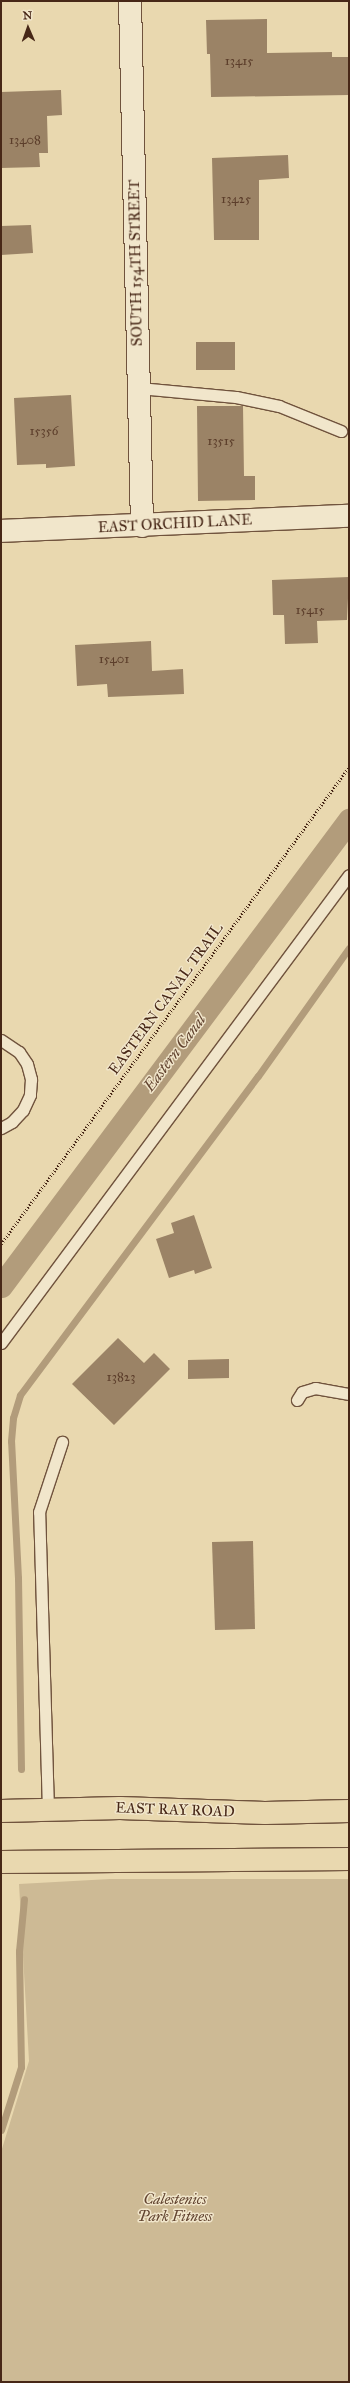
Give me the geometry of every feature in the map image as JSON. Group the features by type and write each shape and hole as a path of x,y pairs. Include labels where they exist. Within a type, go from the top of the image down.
{"main road":[{"name":"EAST RAY ROAD","path":"1,1811 120,1808 265,1813 349,1811"},
{"path":"1,1862 349,1859"}],"street":[{"name":"SOUTH 154TH STREET","path":"130,1 142,526"},
{"name":"EAST ORCHID LANE","path":"1,531 349,516"}],"lane":[{"path":"139,388 236,398 279,406 341,431"},
{"path":"1,1343 349,875"},
{"path":"1,1040 19,1052 27,1064 31,1079 30,1095 23,1110 12,1122 1,1128"},
{"path":"297,1400 302,1392 315,1388 349,1394"},
{"path":"48,1810 39,1512 62,1442"}],"path":[{"name":"EASTERN CANAL TRAIL","path":"1,1244 349,768"}],"green space":[{"name":"Calestenics Park Fitness","path":"110,1879 349,1879 349,2382 1,2382 1,2152 29,2061 19,1884"}],"building":[{"path":"267,19 267,53 332,52 332,57 349,57 349,95 211,97 210,54 207,54 206,20"},
{"path":"61,90 62,115 47,116 48,153 39,153 40,167 1,168 1,92"},
{"path":"288,155 289,178 259,180 259,240 214,240 212,158"},
{"path":"31,225 33,253 1,255 1,226"},
{"path":"196,342 235,342 235,370 196,370"},
{"path":"71,395 75,466 46,468 46,464 17,465 14,398"},
{"path":"197,406 243,406 244,476 255,476 255,500 198,501"},
{"path":"349,577 347,620 317,621 318,643 285,644 284,615 273,615 272,580"},
{"path":"151,641 152,671 183,669 184,694 108,697 107,684 77,686 75,645"},
{"path":"194,1215 212,1268 195,1274 194,1270 169,1278 156,1239 174,1233 171,1223"},
{"path":"118,1338 144,1363 154,1353 170,1369 114,1425 72,1384"},
{"path":"229,1359 229,1378 188,1379 188,1360"},
{"path":"253,1541 255,1629 215,1630 212,1542"}],"waterway":[{"name":"Eastern Canal","path":"1,1286 349,820"},
{"path":"21,1769 18,1578 11,1441 13,1418 20,1395 258,1076 349,948"},
{"path":"1,2130 21,2067 19,1951 24,1899"}]}
